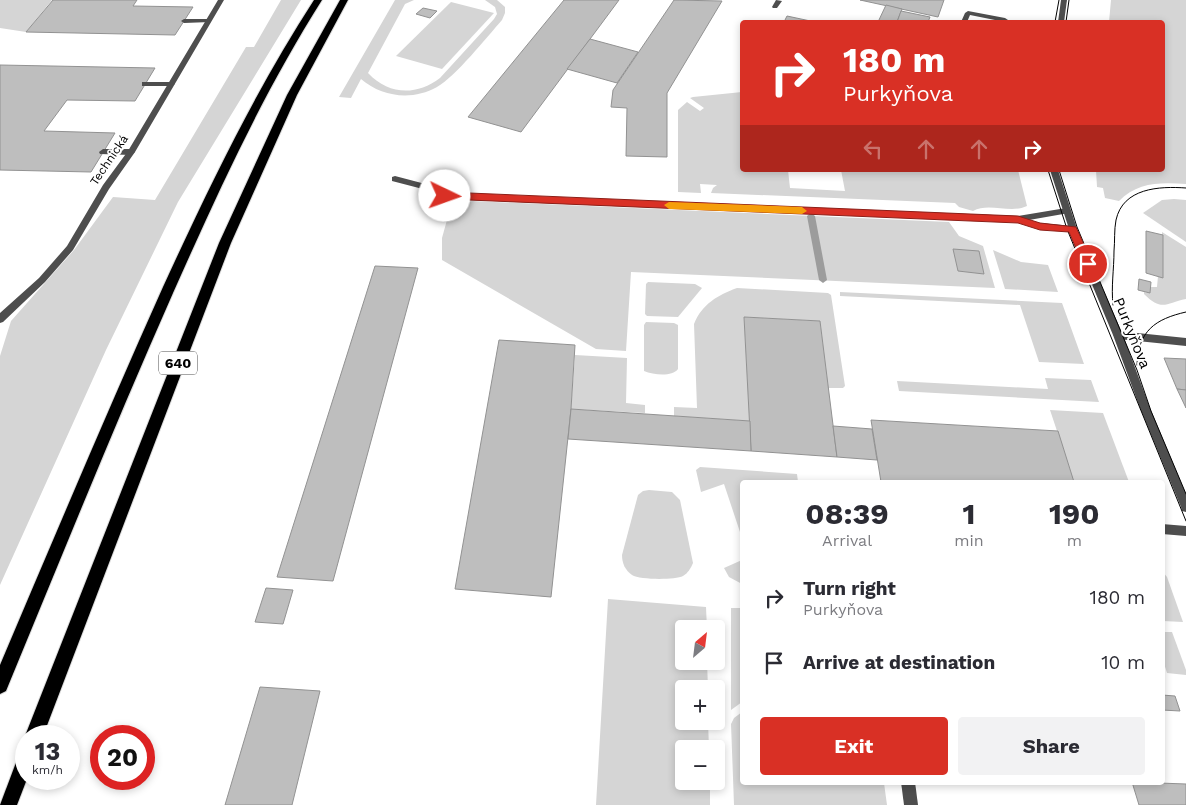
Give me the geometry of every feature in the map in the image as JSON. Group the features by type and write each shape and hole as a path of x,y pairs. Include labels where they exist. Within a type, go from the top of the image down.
{"highway":[{"name":"640","path":"0,684 152,324 187,247 257,104 318,0"},
{"name":"640","path":"38,725 232,226 296,86 344,0"},
{"path":"8,805 15,787"}],"street":[{"name":"Technická","path":"1,318 60,262 79,234 111,179 131,152 220,0"},
{"path":"1061,20 1064,0"},
{"path":"965,20 968,12 1005,20"},
{"path":"184,20 208,20"},
{"path":"145,84 171,84"},
{"path":"103,152 131,152"},
{"name":"Purkyňova","path":"1055,172 1073,229 1186,507"},
{"path":"395,179 463,196"},
{"path":"445,196 1018,220 1040,226 1073,229"},
{"path":"1018,220 1066,211"},
{"path":"1118,336 1186,342"},
{"path":"1165,529 1186,531"},
{"path":"908,785 911,805"}],"shaded area":[{"path":"0,0 52,0 26,32 0,28"},
{"path":"281,0 301,0 178,202 106,350 0,585 0,356 11,321 74,250 113,197 155,200 246,47 254,47"},
{"path":"395,0 414,0 405,4 368,73 385,86 394,89 412,90 422,88 440,78 497,14 495,7 485,0 497,0 505,7 505,13 502,20 471,56 453,75 437,87 418,94 398,95 378,90 361,79 351,98 339,97"},
{"path":"1111,0 1186,0 1186,184 1159,183 1142,187 1134,190 1119,201 1105,198 1103,188 1097,187 1096,172 1165,172 1165,20 1109,20"},
{"path":"451,2 494,13 442,69 396,56"},
{"path":"740,92 740,172 788,172 790,188 845,191 841,172 1018,172 1027,206 1014,209 986,208 973,211 959,207 955,203 711,193 717,185 700,184 701,193 678,192 678,110 687,102 700,111 704,108 690,98"},
{"path":"1162,200 1186,200 1186,242 1143,213"},
{"path":"473,201 949,222 959,236 983,246 995,288 631,272 626,351 596,349 442,260 442,238 450,209 459,204"},
{"path":"1162,232 1186,247 1186,299 1160,305 1150,300 1144,292 1150,293 1150,287 1157,287 1158,276 1163,277"},
{"path":"993,250 1021,262 1048,265 1058,292 1005,289"},
{"path":"648,282 695,284 702,288 678,317 647,316 645,314 646,284"},
{"path":"737,288 828,293 831,295 845,386 843,388 828,388 820,321 744,317 750,421 674,416 674,407 697,408 694,324 697,317 711,301"},
{"path":"840,292 1062,303 1084,364 1039,362 1020,305 840,296"},
{"path":"646,322 674,323 678,325 678,369 675,372 653,374 644,371 644,325"},
{"path":"575,355 627,358 626,403 645,405 645,413 571,409"},
{"path":"1045,378 1091,380 1099,402 899,391 897,381 1048,389"},
{"path":"1050,410 1103,413 1128,480 1073,480"},
{"path":"700,467 797,474 798,480 740,480 740,532 724,484 701,492 696,470"},
{"path":"643,491 672,492 680,500 693,563 683,576 658,579 636,577 623,564 622,555 638,495"},
{"path":"740,561 740,583 729,577 724,568"},
{"path":"1165,575 1167,577 1183,622 1165,621"},
{"path":"608,599 706,607 707,620 675,620 675,670 707,670 708,680 675,680 675,730 708,730 709,740 675,740 675,790 710,790 710,805 596,805"},
{"path":"731,608 740,608 740,703 731,710"},
{"path":"1165,632 1172,632 1186,670 1186,675 1167,673 1165,666"},
{"path":"740,714 740,785 884,785 887,805 734,805 731,724 734,718"}],"building":[{"path":"53,0 137,0 133,6 193,7 175,35 26,32"},
{"path":"564,0 619,0 521,132 468,117"},
{"path":"674,0 722,1 667,93 667,157 626,156 627,108 611,107 613,90"},
{"path":"860,0 944,0 938,17"},
{"path":"886,5 902,9 898,20 879,20"},
{"path":"423,8 437,11 430,18 416,14"},
{"path":"901,11 930,17 929,20 898,20"},
{"path":"787,16 806,20 785,20"},
{"path":"590,39 638,52 617,83 567,69"},
{"path":"0,65 155,68 135,101 67,100 44,131 115,133 91,172 0,170"},
{"path":"1146,231 1163,235 1163,278 1146,273"},
{"path":"953,249 979,251 984,274 958,271"},
{"path":"375,266 418,268 333,581 277,577"},
{"path":"1139,279 1151,282 1150,293 1138,290"},
{"path":"744,317 820,321 837,457 751,451"},
{"path":"499,340 575,345 571,409 551,597 455,589"},
{"path":"1164,358 1186,359 1186,390 1177,389"},
{"path":"1177,389 1186,390 1186,408"},
{"path":"571,409 750,421 751,451 568,439"},
{"path":"871,420 1058,431 1073,480 881,480"},
{"path":"833,426 872,429 877,460 837,457"},
{"path":"266,588 293,590 283,624 255,622"},
{"path":"260,687 320,691 292,805 225,805"},
{"path":"1165,695 1175,696 1180,711 1165,710"},
{"path":"1186,784 1186,805 1139,805 1133,785"}],"waterway":[{"path":"811,216 823,280"}],"tram line":[{"path":"1055,20 1059,0"},
{"path":"1066,20 1069,0"},
{"path":"1049,172 1067,229 1186,521"},
{"path":"1060,172 1077,227 1137,370 1151,411 1186,494"},
{"path":"1113,305 1112,285 1115,228 1120,209 1126,201 1144,191 1186,188"},
{"path":"1137,365 1141,343 1150,328 1165,318 1186,312"}],"slow traffic":[{"path":"669,205 802,211"}],"route":[{"path":"445,196 1018,220 1056,229 1073,229 1088,264"}]}
